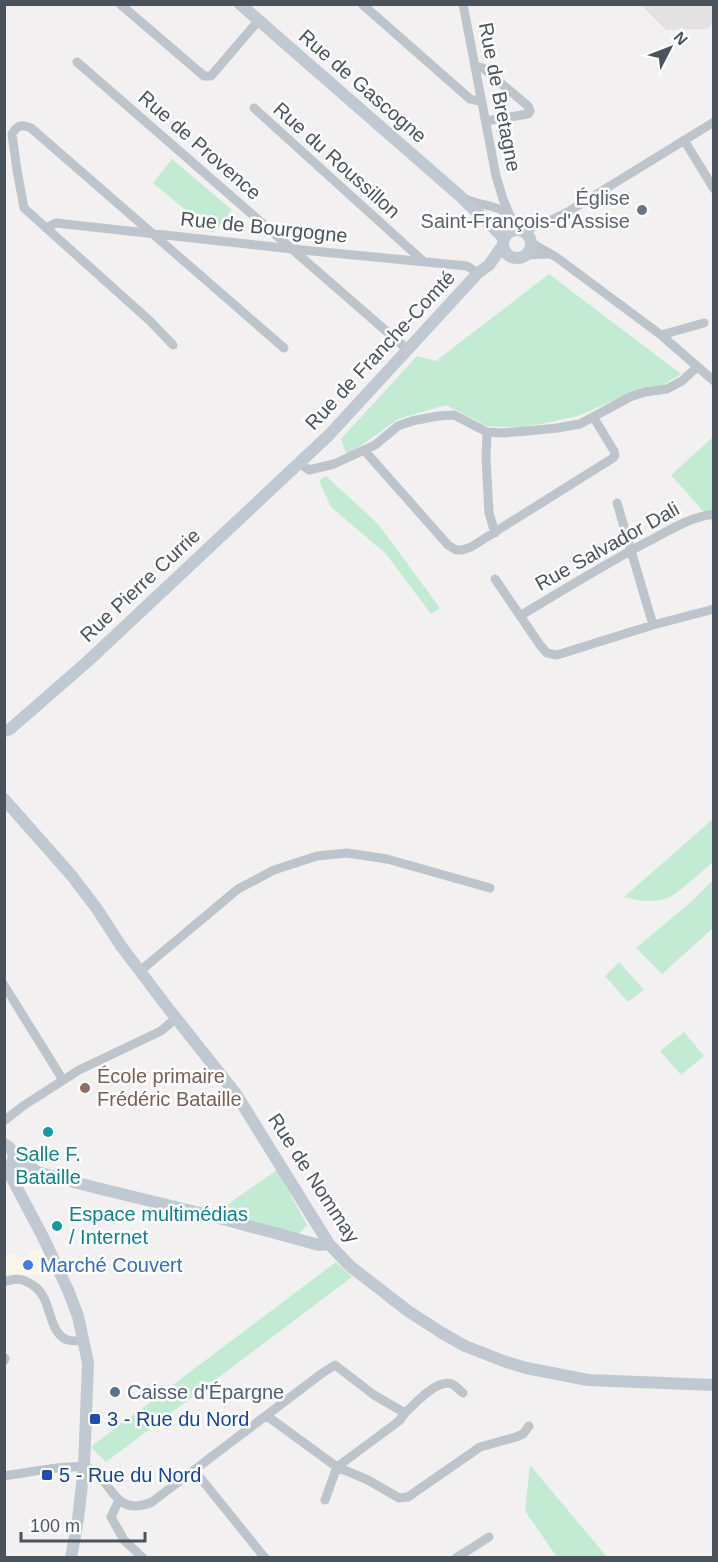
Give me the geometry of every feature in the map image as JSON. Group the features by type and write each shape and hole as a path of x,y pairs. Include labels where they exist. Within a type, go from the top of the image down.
{"street":[{"path":"120,4 204,76 212,76 258,21"},
{"name":"Rue de Gascogne","path":"240,4 460,196 488,222 506,246"},
{"path":"362,4 471,99 482,102"},
{"name":"Rue de Bretagne","path":"463,4 496,176 508,214 525,239"},
{"name":"Rue de Provence","path":"77,62 408,350"},
{"path":"475,66 483,68 528,106 530,111 528,114 486,121"},
{"name":"Rue du Roussillon","path":"254,108 423,262"},
{"path":"506,246 517,257 525,239 549,222 714,122"},
{"path":"173,345 150,321 24,208 12,134 19,126 24,125 31,128 284,348"},
{"path":"684,140 714,189"},
{"path":"488,222 486,210 496,191 496,176"},
{"name":"Rue de Gascogne","path":"460,196 473,202 500,208 508,214"},
{"name":"Rue de Bourgogne","path":"46,228 56,223 153,233 467,266 478,273"},
{"name":"Rue de Franche-Comté","path":"300,463 478,273 489,265 506,246 508,232 525,239"},
{"path":"525,239 551,254 661,335 714,381"},
{"path":"661,335 704,323"},
{"path":"300,463 309,470 334,464 375,445 398,426 446,414 454,415 487,432 528,431 580,424 630,397 667,389 682,381 697,367"},
{"path":"364,450 448,545 456,550 462,550 495,533 613,458 614,451 594,418"},
{"path":"487,432 489,513 495,533"},
{"name":"Rue Pierre Currie","path":"4,731 87,662 300,463"},
{"path":"617,503 652,625"},
{"name":"Rue Salvador Dali","path":"520,616 631,550 685,522 714,514"},
{"path":"495,579 547,653 557,655 652,625 714,609"},
{"name":"Rue de Nommay","path":"4,799 72,876 121,946 236,1094 329,1244 350,1266 408,1311 442,1333 465,1346 506,1362 588,1380 714,1385"},
{"path":"140,971 238,889 274,870 317,856 347,853 387,859 490,888"},
{"path":"4,985 63,1080"},
{"path":"4,1121 79,1070 161,1031 176,1018"},
{"path":"4,1144 10,1147 14,1155 8,1167"},
{"path":"8,1167 28,1165 37,1172 89,1186 319,1245 329,1244"},
{"path":"8,1167 68,1290 84,1341 88,1369 84,1467 72,1553 82,1557"},
{"path":"4,1282 18,1278 34,1285 42,1292 59,1334 70,1341 84,1341"},
{"path":"4,1476 54,1468 84,1467 94,1472 119,1500 127,1504 143,1506 152,1502 335,1365 374,1395 405,1413"},
{"path":"326,1500 337,1467 399,1421 436,1386 444,1383 452,1385 463,1393"},
{"path":"267,1416 337,1467 368,1480 399,1498 408,1497 480,1447 516,1437 523,1434 529,1426"},
{"path":"194,1470 265,1557"},
{"path":"119,1500 111,1517 124,1540 142,1557"},
{"path":"456,1557 489,1537"}],"shaded area":[{"path":"641,5 713,5 713,23 707,29 666,30"},
{"name":"Marché Couvert","path":"32,1249 42,1250 53,1275 6,1274 6,1254 28,1257"}],"green space":[{"path":"172,159 232,210 213,233 153,183"},
{"path":"549,274 681,374 658,388 617,399 578,416 522,428 487,426 446,405 398,419 347,456 341,439 417,356 436,361"},
{"path":"713,437 713,522 671,475"},
{"path":"326,476 378,524 440,608 431,614 386,554 331,507 319,481"},
{"path":"713,819 713,862 668,898 646,901 624,897"},
{"path":"713,880 713,928 662,974 636,948 692,901"},
{"path":"619,962 644,990 628,1002 605,976"},
{"path":"684,1032 704,1056 681,1075 660,1051"},
{"path":"277,1170 307,1225 298,1234 215,1213"},
{"path":"336,1262 352,1277 106,1462 92,1448 93,1445"},
{"path":"530,1465 607,1557 557,1557 525,1511"}],"place":[{"name":"Église Saint-François-d'Assise","path":"642,210"},
{"name":"École primaire Frédéric Bataille","path":"85,1088"},
{"name":"Salle F. Bataille","path":"48,1132"},
{"name":"Espace multimédias / Internet","path":"57,1226"},
{"name":"Marché Couvert","path":"28,1265"},
{"name":"Caisse d'Épargne","path":"115,1392"},
{"name":"3 - Rue du Nord","path":"95,1419"},
{"name":"5 - Rue du Nord","path":"47,1475"}]}
